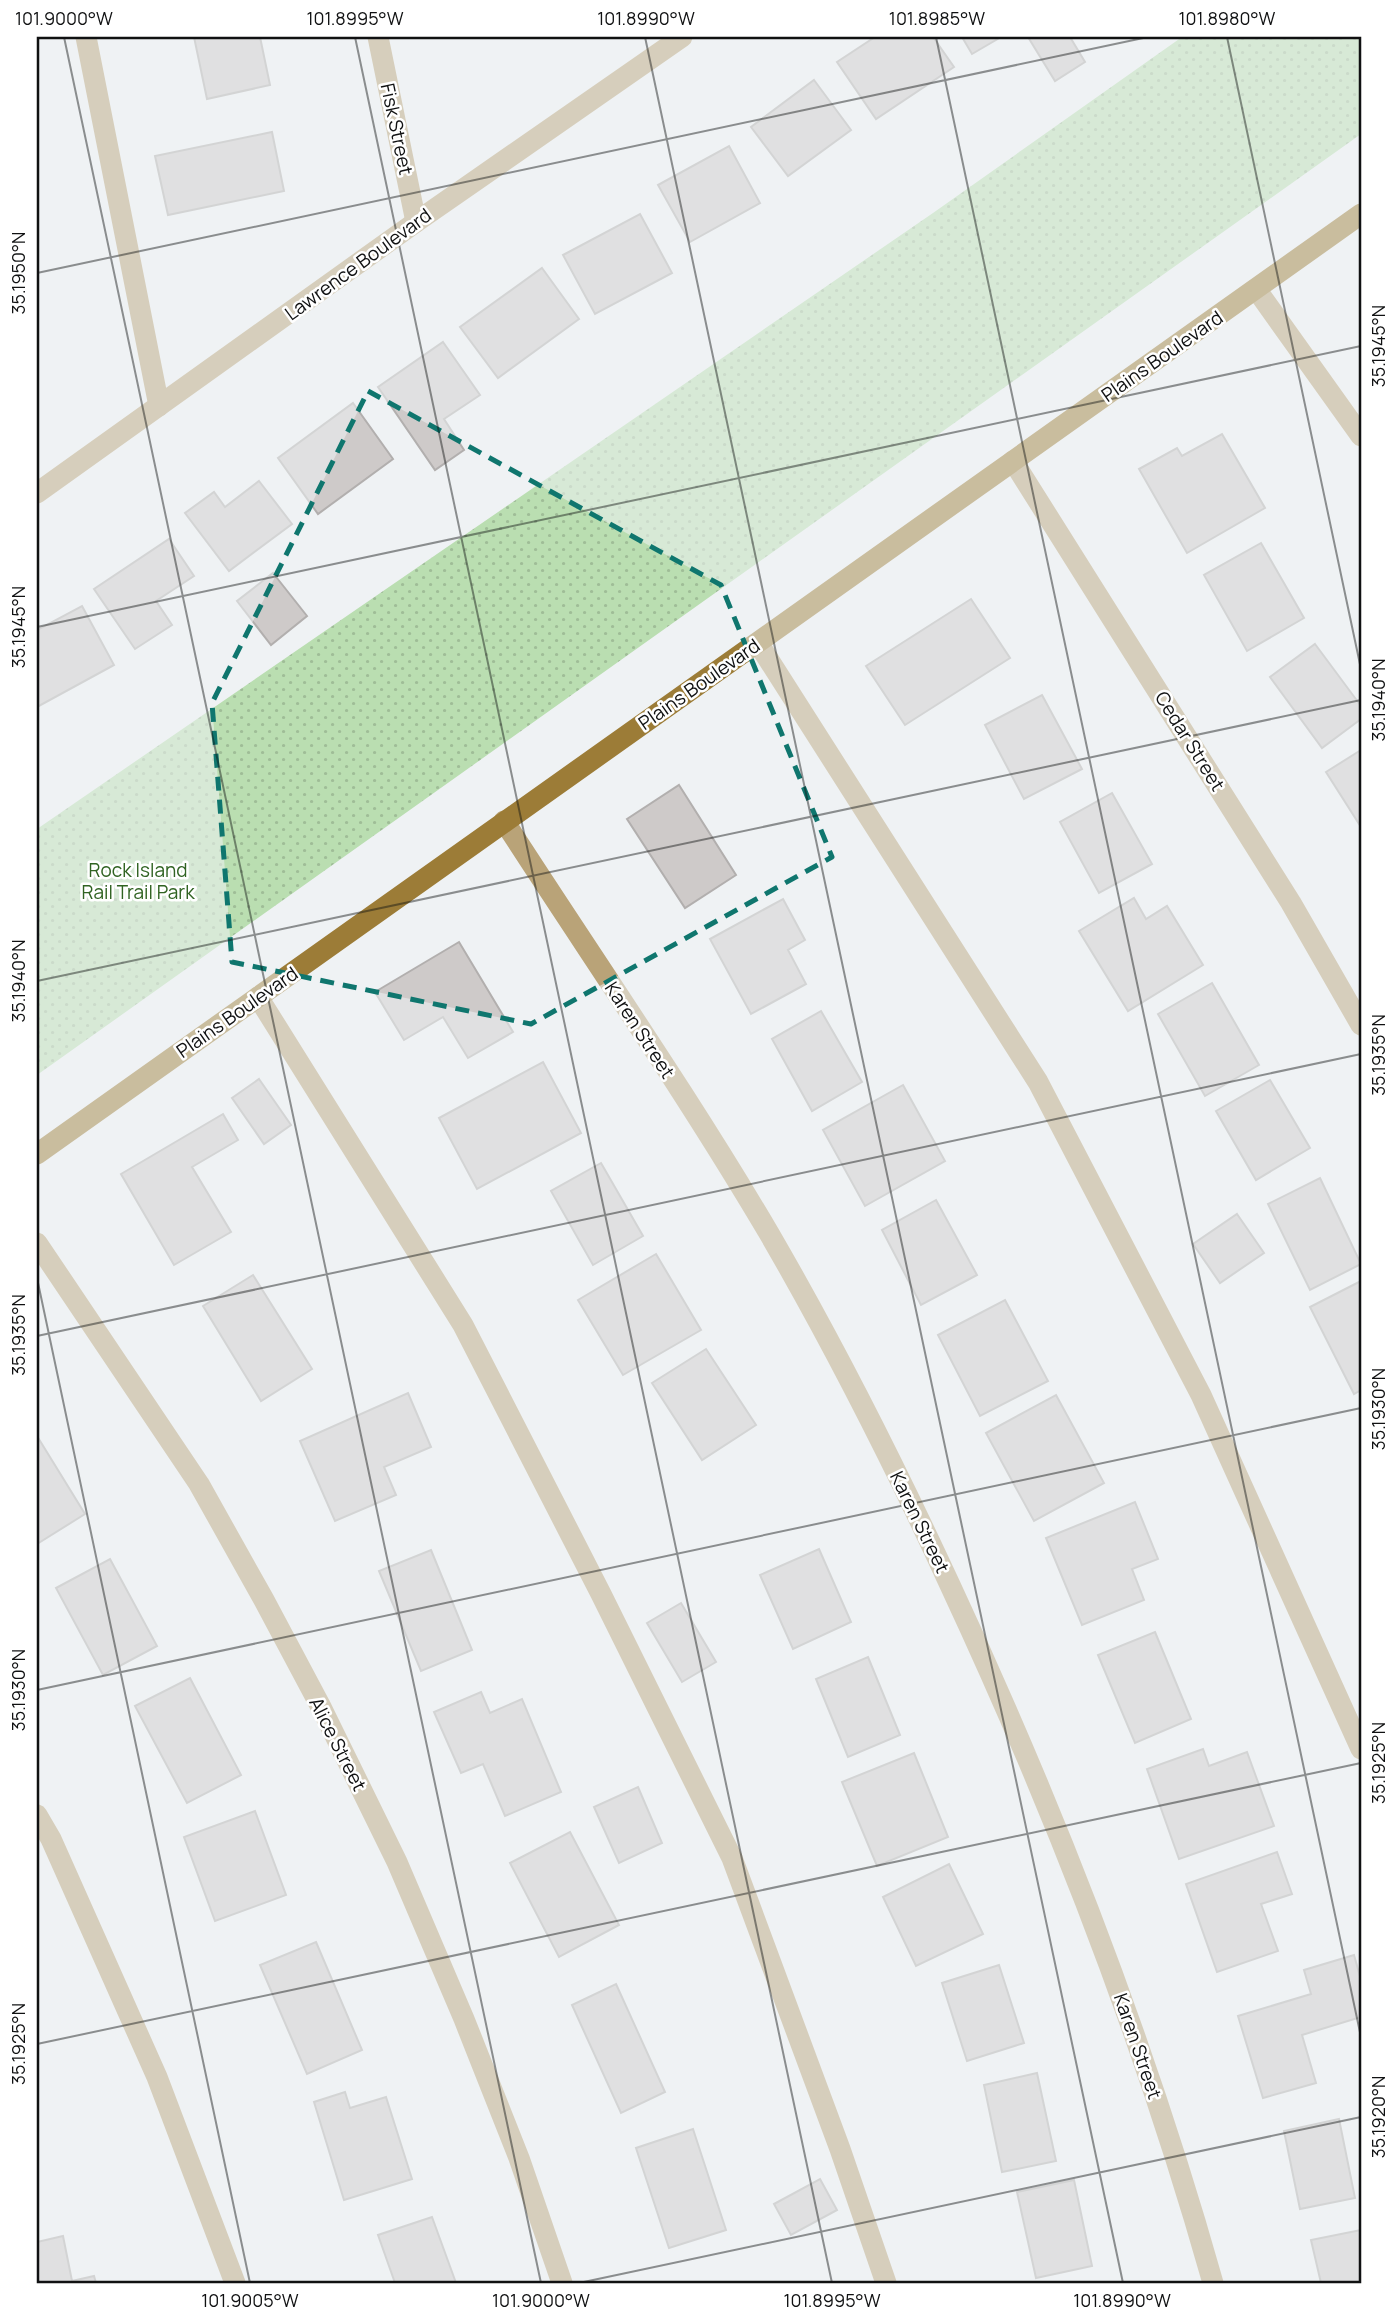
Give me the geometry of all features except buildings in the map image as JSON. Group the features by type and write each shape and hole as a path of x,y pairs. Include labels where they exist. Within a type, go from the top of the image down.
{"main road":[{"name":"Plains Boulevard","path":"37,1154 1361,214"}],"street":[{"path":"86,37 159,406"},
{"name":"Fisk Street","path":"378,37 416,222"},
{"name":"Lawrence Boulevard","path":"37,493 675,39"},
{"path":"1256,289 1361,436"},
{"name":"Cedar Street","path":"1013,461 1291,903 1361,1025"},
{"path":"758,643 1038,1082 1201,1395 1361,1749"},
{"name":"Karen Street","path":"504,821 705,1130 770,1236 841,1364 907,1493 1030,1762 1085,1895 1147,2072 1213,2283"},
{"path":"258,998 463,1325 732,1858 840,2149 886,2283"},
{"name":"Alice Street","path":"37,1243 199,1484 322,1709 397,1862 464,2019 519,2158 562,2283"},
{"path":"37,1815 51,1839 157,2077 235,2283"}],"highlighted area":[{"path":"368,391 721,585 832,857 531,1024 232,962 212,703"}],"green space":[{"name":"Rock Island Rail Trail Park","path":"1182,37 1361,37 1361,134 37,1075 37,829 933,213"}]}
